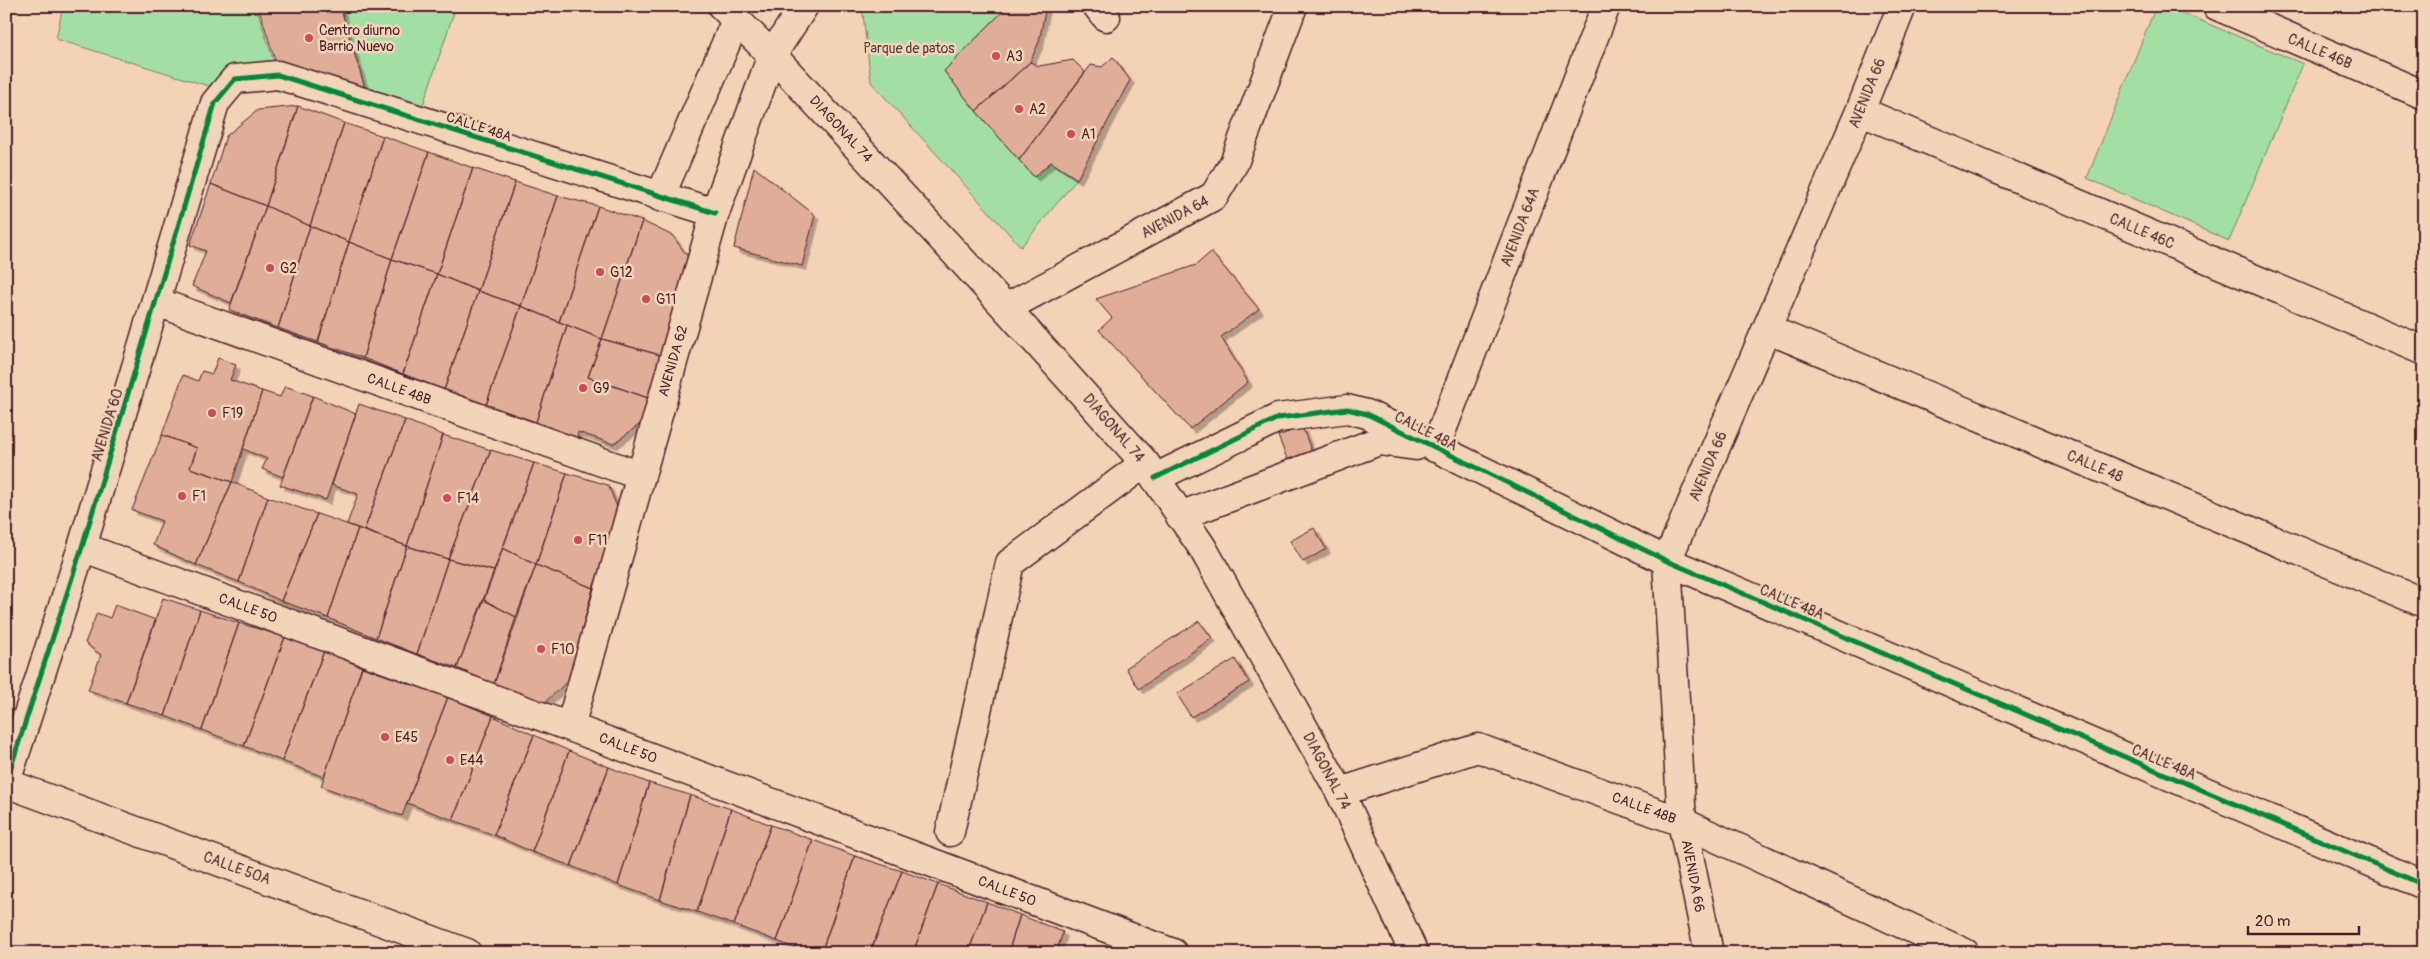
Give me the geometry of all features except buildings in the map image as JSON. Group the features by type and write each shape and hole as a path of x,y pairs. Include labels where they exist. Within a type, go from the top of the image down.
{"street":[{"name":"AVENIDA 62","path":"570,727 715,213 772,55 804,6"},
{"name":"AVENIDA 64","path":"1006,308 1214,196 1234,163 1293,6"},
{"name":"AVENIDA 64A","path":"1434,448 1606,6"},
{"name":"AVENIDA 66","path":"1709,953 1682,822 1667,561 1860,111 1902,6"},
{"name":"CALLE 46B","path":"2217,6 2424,95"},
{"name":"DIAGONAL 74","path":"729,13 772,55 1006,308 1150,471 1202,547 1340,792 1414,953"},
{"path":"660,197 729,13"},
{"name":"CALLE 48A","path":"235,79 278,75 370,102 660,197 715,213"},
{"name":"AVENIDA 60","path":"6,782 82,547 157,302 215,103 235,79"},
{"name":"CALLE 46C","path":"1860,111 2424,351"},
{"name":"CALLE 48B","path":"157,302 641,476"},
{"name":"CALLE 48","path":"1767,329 2424,603"},
{"name":"CALLE 48A","path":"950,832 1010,563 1150,471 1278,418 1347,409 1367,414 1667,561 2424,885"},
{"name":"CALLE 48A","path":"1180,516 1378,441 1434,448"},
{"name":"CALLE 50","path":"82,547 1174,953"},
{"name":"CALLE 48B","path":"1340,792 1478,748 1682,822 1965,953"},
{"name":"CALLE 50A","path":"6,782 467,953"}],"green space":[{"path":"63,6 256,6 278,75 225,91 56,39"},
{"path":"340,6 456,6 418,120 368,98"},
{"name":"Parque de patos","path":"862,6 1008,6 944,71 1034,177 1051,162 1077,179 1021,247 871,82"},
{"path":"2156,6 2166,6 2303,64 2229,241 2087,178"}],"cycle path":[{"path":"6,782 82,547 215,103 235,79 278,75 715,213"},
{"path":"1155,478 1278,418 1347,409 1367,414 1667,561 2424,885"}],"place":[{"name":"Centro diurno Barrio Nuevo","path":"309,38"},
{"name":"A3","path":"996,56"},
{"name":"A2","path":"1019,109"},
{"name":"A1","path":"1071,134"},
{"name":"G2","path":"270,268"},
{"name":"G12","path":"600,272"},
{"name":"G11","path":"646,299"},
{"name":"G9","path":"583,388"},
{"name":"F19","path":"212,413"},
{"name":"F1","path":"182,496"},
{"name":"F14","path":"447,498"},
{"name":"F11","path":"578,540"},
{"name":"F10","path":"541,649"},
{"name":"E45","path":"385,737"},
{"name":"E44","path":"450,760"}]}
